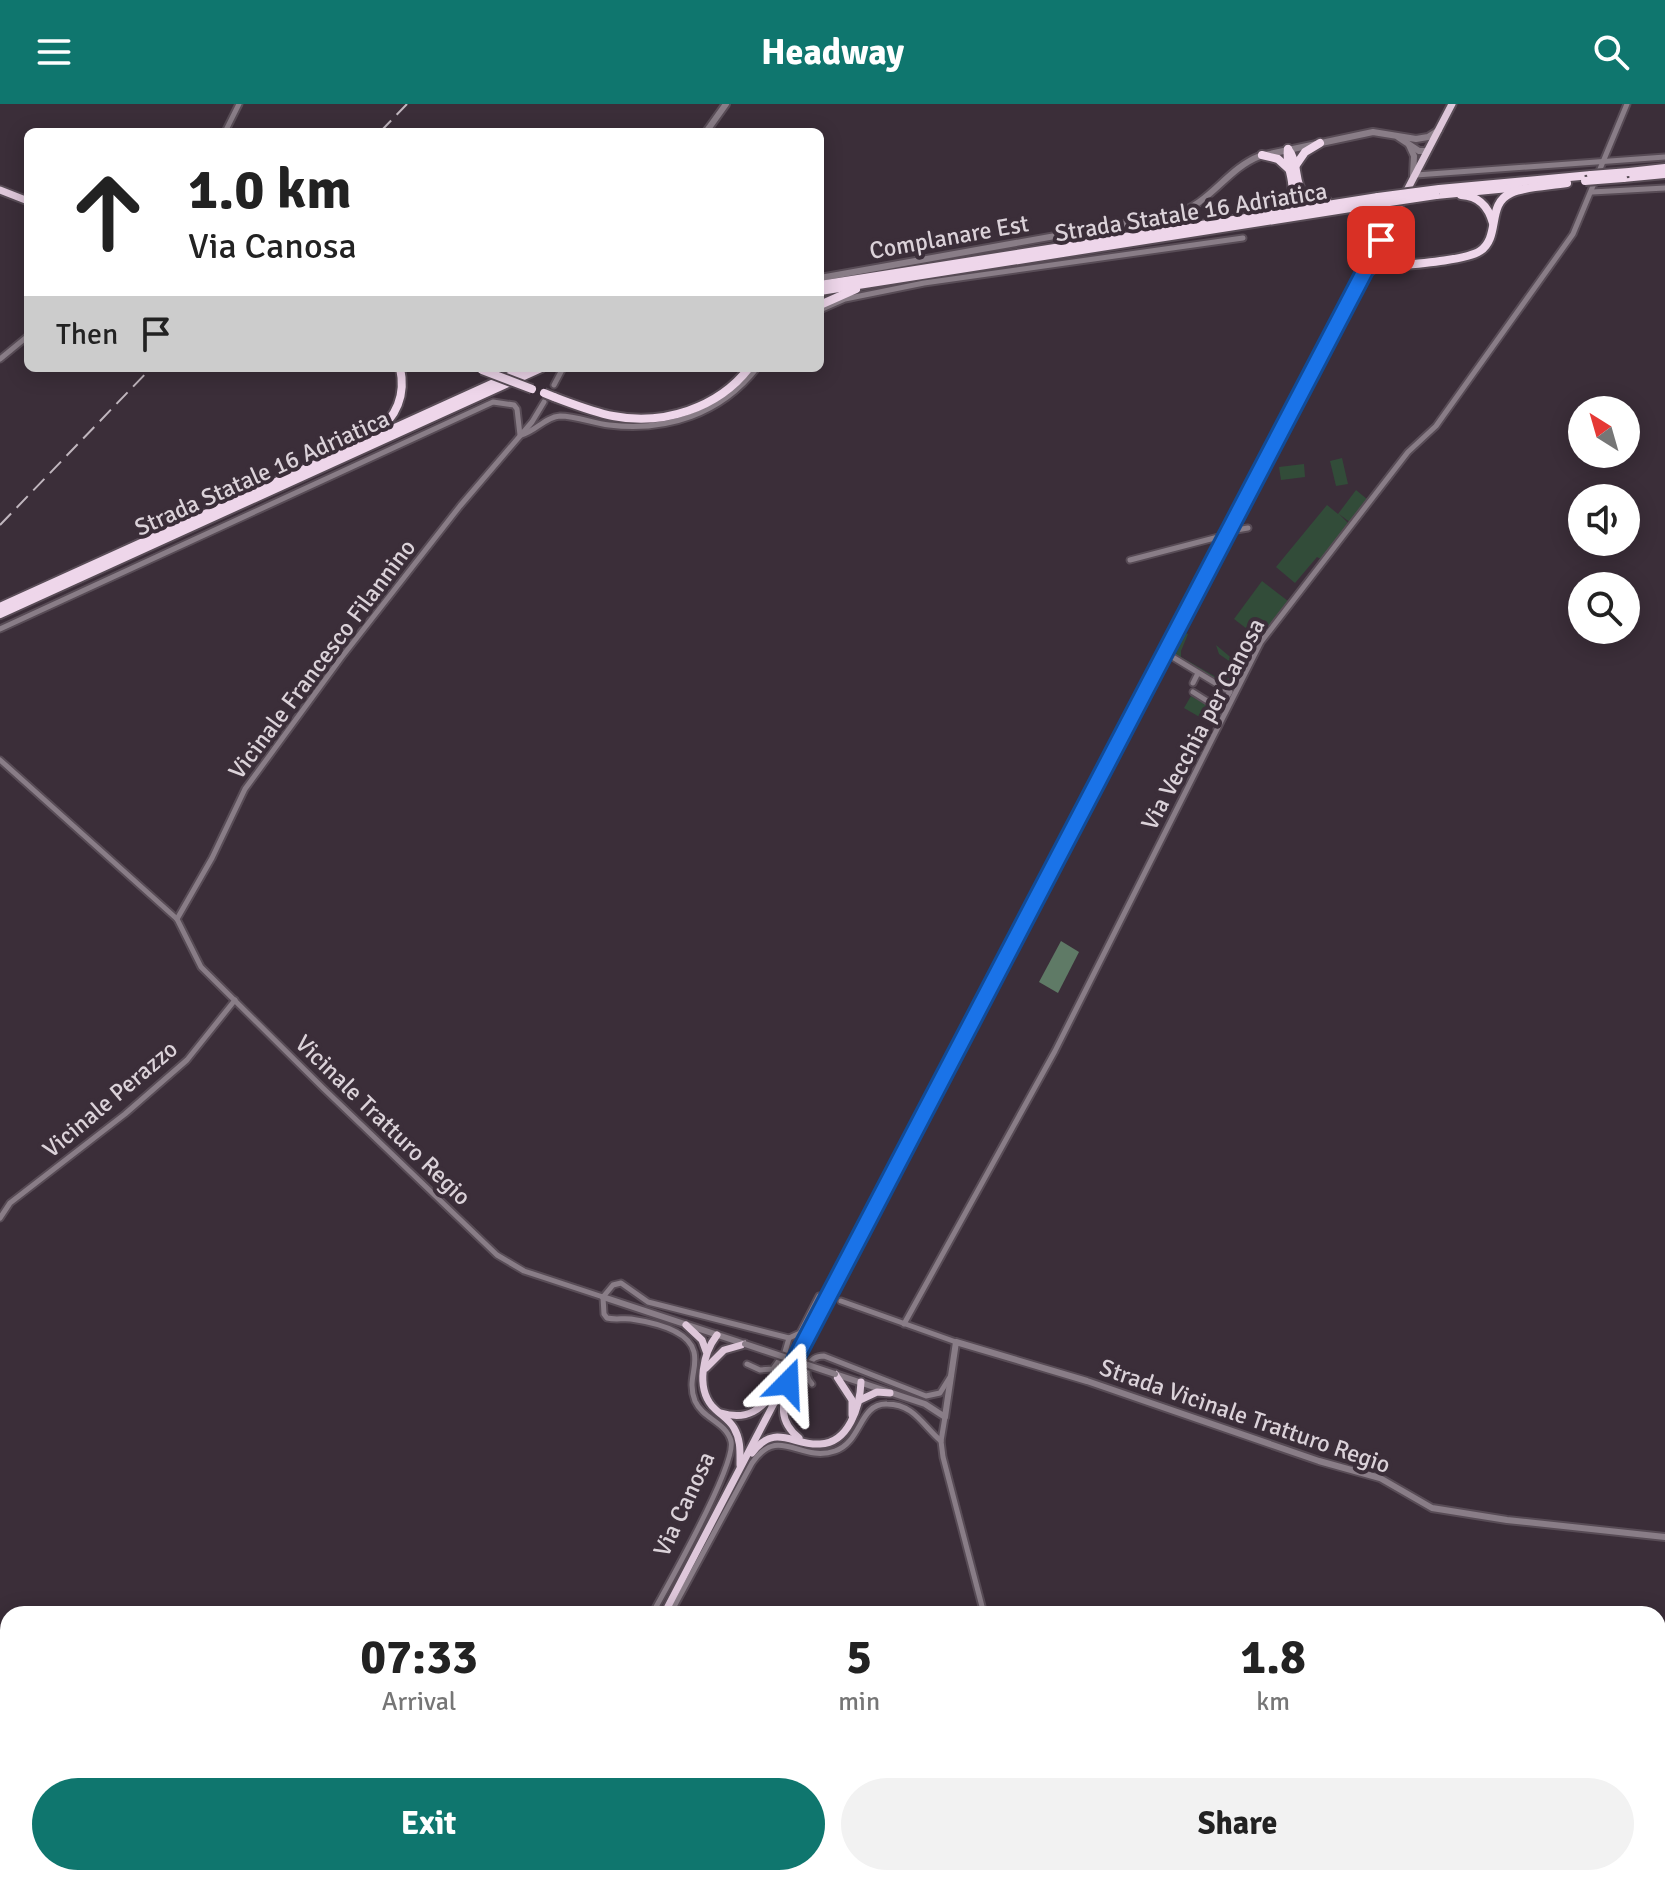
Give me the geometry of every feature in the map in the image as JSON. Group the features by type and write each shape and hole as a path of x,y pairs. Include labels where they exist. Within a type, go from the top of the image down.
{"highway":[{"path":"1215,222 1281,206 1292,192 1293,171 1303,154 1320,143"},
{"path":"1288,149 1298,186 1310,199 1360,200"},
{"path":"1262,155 1277,159 1293,171"},
{"name":"Strada Statale 16 Adriatica","path":"1438,192 1567,183 1665,171"},
{"name":"Strada Statale 16 Adriatica","path":"824,287 1438,192 1591,180"},
{"path":"1373,254 1379,260 1406,263 1478,252 1490,239 1499,204 1509,194 1567,183"},
{"path":"1438,192 1477,198 1487,208 1493,223"},
{"name":"Strada Statale 16 Adriatica","path":"824,287 906,277 1215,222 1360,200 1377,201"},
{"path":"1383,235 1395,262"},
{"path":"1363,275 1395,262"},
{"path":"824,306 851,291 906,277"},
{"path":"327,459 373,434 390,420 401,395 400,372"},
{"path":"487,372 532,389 544,398 554,397 635,419 664,417 705,404 733,385 745,372"},
{"name":"Strada Statale 16 Adriatica","path":"0,607 518,372"},
{"name":"Strada Statale 16 Adriatica","path":"0,614 532,372"}],"main road":[{"path":"668,1606 1452,104"},
{"path":"0,190 24,199"},
{"path":"686,1325 702,1340 710,1357"},
{"path":"717,1335 705,1370 704,1393 731,1423 739,1439 739,1471"},
{"path":"710,1357 745,1344"},
{"path":"720,1413 743,1416 756,1412 767,1402 795,1360"},
{"path":"795,1360 782,1405 783,1418 795,1435 806,1442"},
{"path":"835,1374 856,1400"},
{"path":"739,1471 759,1444 771,1438 782,1437 818,1445 839,1437 852,1420 861,1382"},
{"path":"856,1400 877,1392 890,1393"}],"street":[{"path":"227,128 239,104"},
{"path":"709,128 726,104"},
{"name":"Via Vecchia per Canosa","path":"904,1324 1055,1051 1261,642 1408,452 1436,426 1573,234 1592,192 1591,180 1605,161 1627,104"},
{"name":"Complanare Est","path":"1409,142 1428,137 1439,130"},
{"name":"Complanare Est","path":"824,277 1176,214 1203,201 1247,162 1288,149 1373,132 1395,135 1422,152 1427,151"},
{"path":"1409,142 1414,157 1413,178 1665,157"},
{"path":"1592,192 1665,188"},
{"path":"824,307 845,299 924,283 1243,238"},
{"path":"0,359 24,339"},
{"path":"554,385 561,372"},
{"path":"0,629 493,402 514,405 520,436 558,416 609,425 653,426 703,413 732,395 753,372"},
{"name":"Vicinale Francesco Filannino","path":"177,919 212,858 245,789 378,611 460,506 520,436 544,398"},
{"path":"1130,560 1248,528"},
{"path":"1165,653 1230,692 1220,709 1193,692"},
{"path":"1193,683 1198,673"},
{"path":"0,760 177,919"},
{"name":"Vicinale Tratturo Regio","path":"177,919 201,967 497,1255 524,1271 603,1297"},
{"name":"Vicinale Perazzo","path":"0,1218 10,1203 125,1114 187,1060 235,1000"},
{"path":"819,1296 800,1333 789,1338 648,1302 621,1283 613,1285 603,1297 925,1404 945,1417"},
{"name":"Via Canosa","path":"603,1297 607,1318 645,1322 678,1333 688,1341 694,1352 691,1378 696,1402 706,1416 723,1427 732,1448 731,1458 656,1606"},
{"path":"841,1301 956,1342 941,1441 982,1606"},
{"path":"747,1364 760,1370 773,1369 785,1352 789,1338"},
{"name":"Strada Vicinale Tratturo Regio","path":"956,1342 1087,1381 1319,1461 1380,1478 1432,1508 1507,1520 1665,1537"},
{"path":"812,1384 807,1370 812,1359 818,1356 926,1396 940,1393 951,1376"},
{"path":"925,1404 946,1404"},
{"name":"Via Canosa","path":"674,1606 761,1451 774,1444 784,1444 811,1453 833,1452 854,1438 874,1405 895,1405 917,1414 941,1441"}],"shaded area":[{"path":"1342,458 1348,484 1336,486 1330,461"},
{"path":"1304,464 1305,477 1281,480 1279,467"},
{"path":"1356,490 1368,500 1351,523 1339,514 1350,525 1295,583 1276,567 1327,505 1338,514"},
{"path":"1262,581 1288,601 1260,639 1234,619"},
{"path":"1185,633 1188,634 1181,657 1223,681 1232,663 1219,654 1216,645 1242,667 1231,691 1174,657"},
{"path":"1191,696 1217,711 1210,723 1184,708"},
{"path":"1061,941 1079,952 1058,993 1039,982"}],"railway":[{"path":"384,128 407,104"},
{"path":"0,525 147,372"}],"route":[{"path":"788,1383 795,1360 1381,240"}]}
